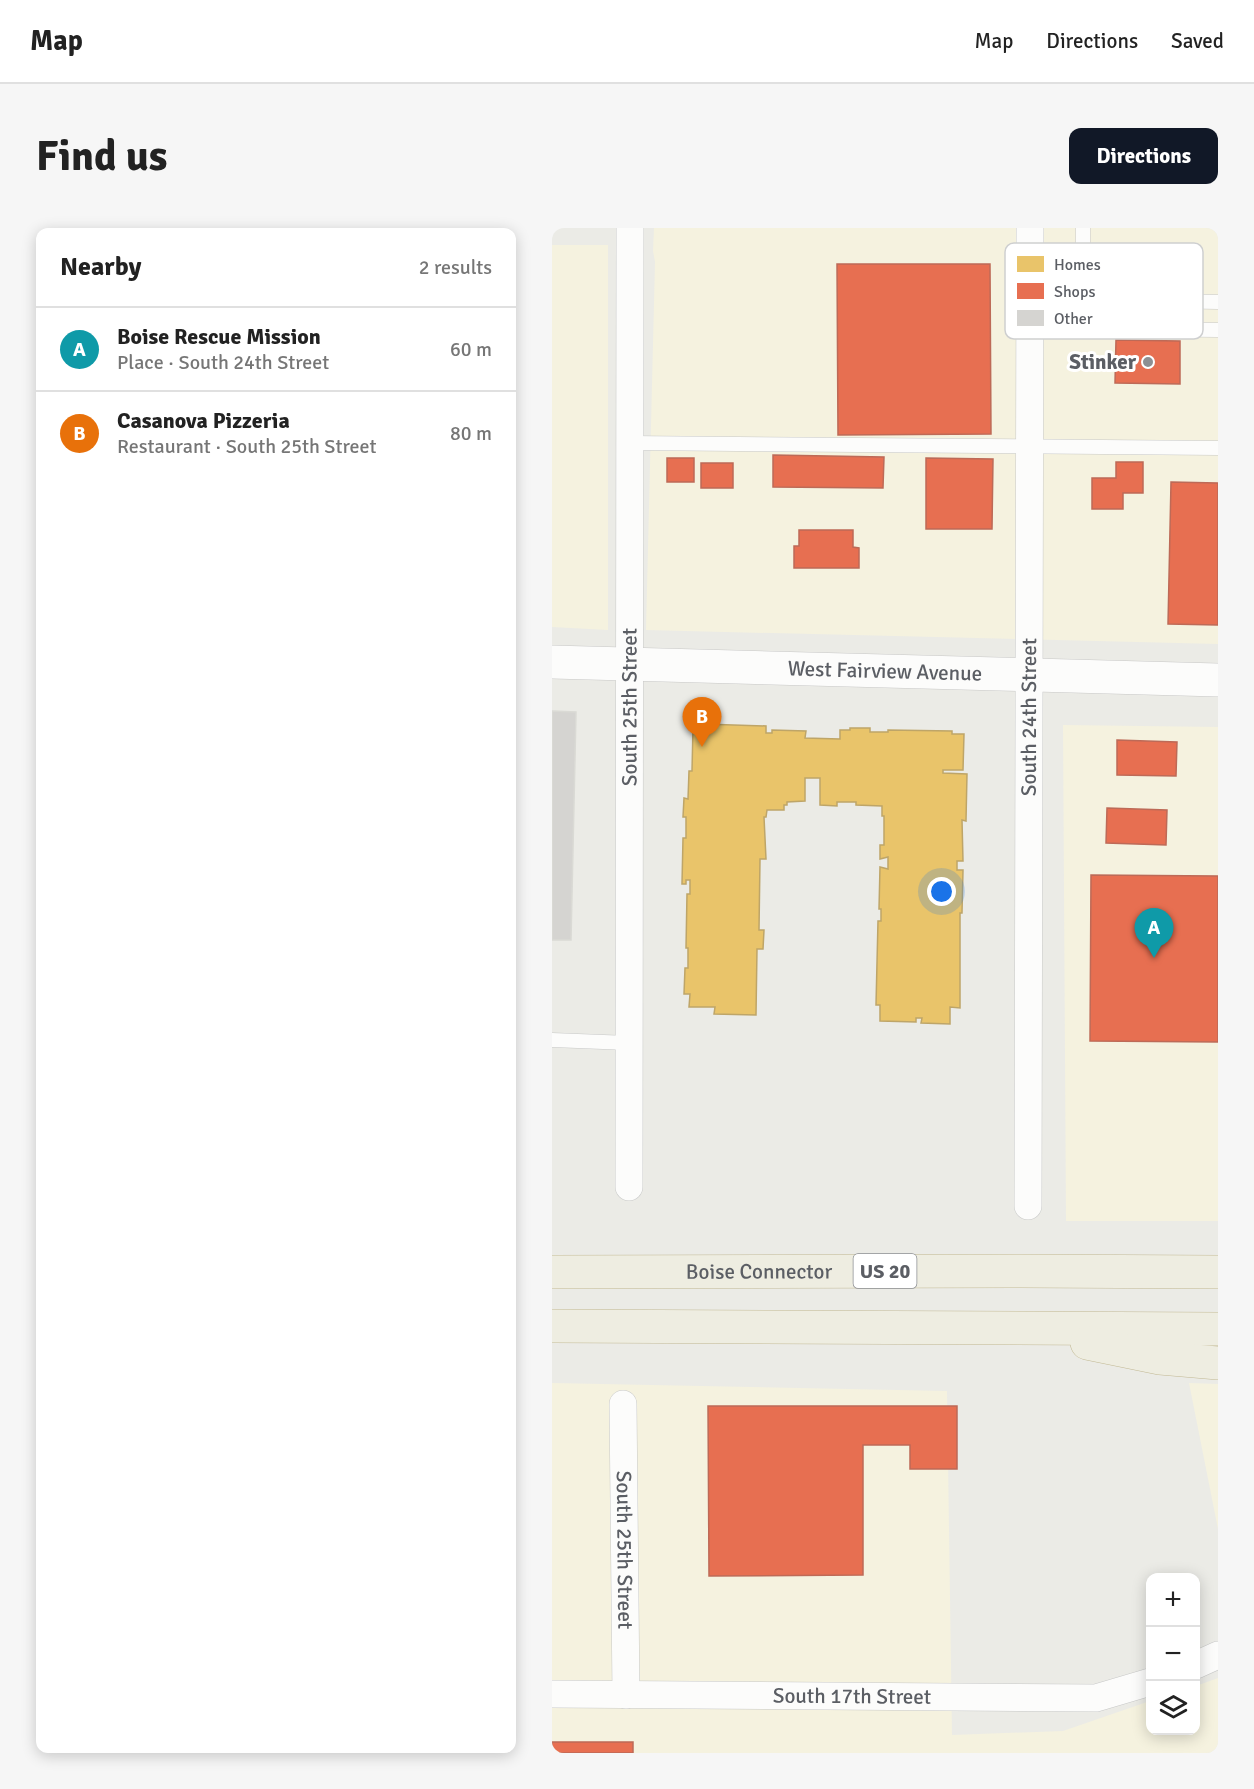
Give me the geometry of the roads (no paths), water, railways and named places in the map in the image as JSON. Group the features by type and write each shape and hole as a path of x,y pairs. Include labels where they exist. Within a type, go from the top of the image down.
{"highway":[{"name":"Boise Connector","path":"552,1272 1218,1272"},
{"path":"552,1326 1218,1329"},
{"path":"1018,1329 1160,1358 1218,1363"}],"main road":[{"name":"West Fairview Avenue","path":"552,662 1218,680"}],"street":[{"name":"South 25th Street","path":"629,1187 630,228"},
{"name":"South 24th Street","path":"1030,228 1030,243"},
{"name":"South 24th Street","path":"1028,1206 1031,339"},
{"name":"South 25th Street","path":"623,1404 626,1695"},
{"path":"1200,1663 1218,1655"},
{"name":"South 17th Street","path":"552,1694 1096,1698 1146,1683"}],"lane":[{"path":"1083,228 1084,243"},
{"path":"1203,302 1218,302"},
{"path":"1203,330 1218,330"},
{"path":"630,443 1218,448"},
{"path":"552,1040 629,1043"}],"place":[{"name":"Stinker","path":"1148,362"},
{"name":"Casanova Pizzeria","path":"702,747"},
{"name":"Boise Rescue Mission","path":"1154,958"}]}
